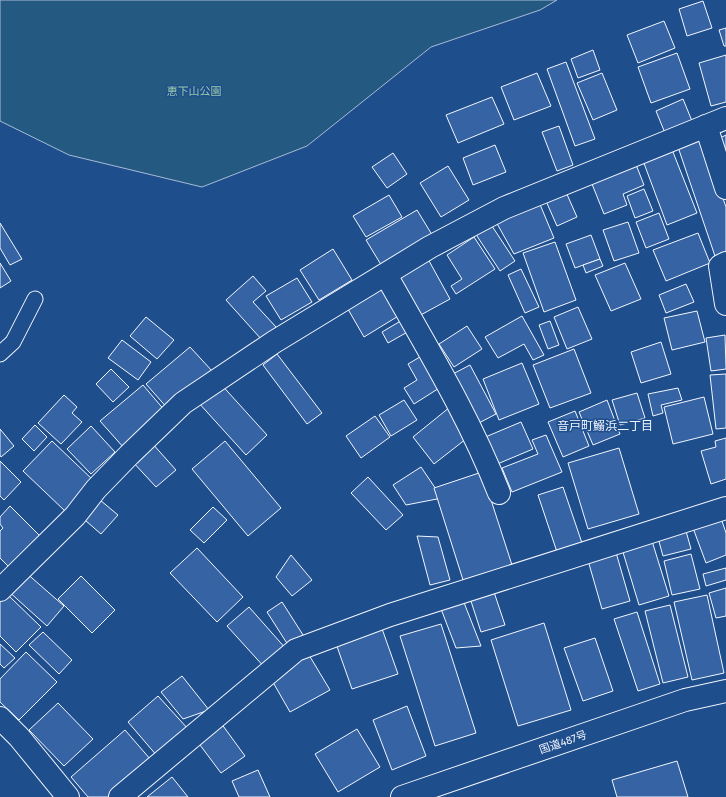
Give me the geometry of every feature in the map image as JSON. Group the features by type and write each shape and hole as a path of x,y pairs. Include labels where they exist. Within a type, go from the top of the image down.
{"main road":[{"path":"0,590 75,516 96,489 129,455 183,403 274,342 430,247 504,208 726,118"},
{"path":"706,126 726,188"},
{"path":"726,263 720,266 726,304"},
{"path":"386,274 446,379 488,466 499,493"},
{"path":"120,797 296,650 390,615 726,508"},
{"name":"国道487号","path":"402,797 685,700 726,691"},
{"path":"0,718 19,737 68,797"}],"lane":[{"path":"0,354 13,342 35,299"}],"green space":[{"name":"恵下山公園","path":"0,0 557,0 540,10 431,47 307,146 202,187 69,155 0,121"}],"building":[{"path":"703,1 712,28 687,36 679,9"},
{"path":"664,21 675,48 638,63 627,35"},
{"path":"726,28 726,46 724,46 719,30"},
{"path":"593,50 600,70 578,78 571,59"},
{"path":"677,53 690,89 651,103 638,67"},
{"path":"726,55 726,102 711,106 699,63"},
{"path":"566,62 595,139 575,146 547,69"},
{"path":"537,73 551,106 514,120 501,87"},
{"path":"602,73 617,110 593,120 577,83"},
{"path":"492,97 504,124 458,143 446,115"},
{"path":"683,99 692,121 665,133 656,111"},
{"path":"559,126 573,165 557,171 542,132"},
{"path":"726,135 726,153 720,138"},
{"path":"702,139 726,207 726,256 716,259 678,147"},
{"path":"495,145 506,172 473,185 463,158"},
{"path":"671,147 697,213 667,225 642,158"},
{"path":"393,153 407,174 387,188 372,167"},
{"path":"635,162 644,185 623,194 627,205 604,214 590,179"},
{"path":"448,166 469,200 441,217 420,183"},
{"path":"644,189 653,211 635,218 627,196"},
{"path":"566,192 577,217 557,226 546,201"},
{"path":"389,195 402,217 366,237 353,216"},
{"path":"539,202 554,238 514,254 495,220"},
{"path":"417,210 434,238 383,268 366,240"},
{"path":"659,213 669,239 646,248 636,222"},
{"path":"628,222 639,253 614,261 603,230"},
{"path":"0,223 22,259 10,265 0,248"},
{"path":"490,223 515,261 500,271 475,233"},
{"path":"698,233 710,263 666,281 653,250"},
{"path":"591,235 600,259 575,268 566,244"},
{"path":"474,237 495,269 456,294 451,286 462,279 447,255"},
{"path":"555,242 576,300 544,312 523,253"},
{"path":"333,249 352,280 319,300 300,270"},
{"path":"428,259 450,299 417,317 395,278"},
{"path":"600,259 603,266 586,273 583,265"},
{"path":"0,263 11,281 0,288"},
{"path":"625,263 641,299 611,311 595,275"},
{"path":"521,269 539,307 525,313 508,275"},
{"path":"253,276 266,291 253,302 276,327 262,340 226,300"},
{"path":"297,278 312,302 281,320 266,296"},
{"path":"381,283 400,315 364,337 345,304"},
{"path":"686,284 694,302 666,313 659,295"},
{"path":"578,307 592,339 567,349 554,317"},
{"path":"697,311 705,342 672,350 664,318"},
{"path":"522,316 544,355 533,360 524,344 498,358 485,337"},
{"path":"146,317 174,340 157,359 130,336"},
{"path":"404,319 411,330 388,343 382,332"},
{"path":"550,321 559,345 548,349 539,325"},
{"path":"467,326 482,349 454,367 439,344"},
{"path":"725,335 726,369 711,371 706,338"},
{"path":"122,340 151,362 138,380 108,358"},
{"path":"661,342 671,374 641,383 631,352"},
{"path":"190,347 213,372 169,410 146,384"},
{"path":"574,349 591,393 550,408 533,365"},
{"path":"277,354 322,413 307,424 263,365"},
{"path":"425,354 444,385 414,404 404,388 417,380 408,364"},
{"path":"522,363 539,404 499,420 483,379"},
{"path":"470,365 496,414 475,425 449,376"},
{"path":"111,369 129,387 113,402 96,384"},
{"path":"726,374 726,428 716,429 710,375"},
{"path":"218,381 267,435 246,455 197,401"},
{"path":"143,385 166,412 124,448 100,421"},
{"path":"678,388 682,400 661,405 663,413 653,416 648,394"},
{"path":"637,393 645,418 620,425 612,400"},
{"path":"64,395 77,407 72,413 82,422 61,444 38,423"},
{"path":"704,397 713,434 673,444 664,407"},
{"path":"404,400 417,420 391,436 379,415"},
{"path":"607,400 620,434 593,445 579,412"},
{"path":"450,407 471,435 434,464 413,437"},
{"path":"575,411 589,446 563,457 548,422"},
{"path":"375,416 390,437 361,458 346,436"},
{"path":"521,422 533,449 495,465 483,438"},
{"path":"35,425 47,437 34,451 22,439"},
{"path":"91,426 115,452 91,474 67,449"},
{"path":"0,429 14,446 1,457 0,455"},
{"path":"546,435 562,472 512,492 502,468 538,454 532,440"},
{"path":"726,438 726,479 711,484 701,451 716,447 715,441"},
{"path":"52,441 94,481 65,511 23,471"},
{"path":"225,441 281,508 248,536 192,469"},
{"path":"151,442 176,470 156,487 131,460"},
{"path":"619,448 639,514 588,529 568,463"},
{"path":"0,461 21,482 4,500 0,496"},
{"path":"421,467 442,498 406,505 393,485"},
{"path":"482,472 512,565 463,580 434,488"},
{"path":"368,477 403,515 386,530 351,493"},
{"path":"563,487 583,546 558,555 538,495"},
{"path":"94,495 118,515 101,534 78,514"},
{"path":"10,506 44,540 13,571 0,558 0,531 3,528 0,524 0,517"},
{"path":"213,507 227,520 204,543 190,530"},
{"path":"721,518 726,533 726,555 706,563 693,528"},
{"path":"686,531 691,549 663,556 658,538"},
{"path":"417,536 438,537 450,580 430,585"},
{"path":"652,541 669,596 639,605 622,549"},
{"path":"197,548 243,597 217,622 170,573"},
{"path":"615,549 630,601 602,609 587,557"},
{"path":"691,554 700,589 672,595 664,561"},
{"path":"291,555 312,580 292,596 276,577"},
{"path":"726,568 726,580 706,586 703,574"},
{"path":"24,571 64,606 47,626 7,590"},
{"path":"81,576 115,610 92,633 58,599"},
{"path":"726,588 726,616 716,618 709,593"},
{"path":"468,592 494,592 505,625 481,632"},
{"path":"7,594 41,627 16,652 0,636 0,601"},
{"path":"707,595 724,673 692,680 674,602"},
{"path":"463,600 481,646 456,648 441,609"},
{"path":"282,602 305,638 290,648 267,612"},
{"path":"670,605 688,677 663,683 645,611"},
{"path":"249,607 287,650 266,669 227,626"},
{"path":"637,612 660,684 638,691 614,619"},
{"path":"380,623 398,674 352,689 334,638"},
{"path":"544,623 571,710 518,726 491,640"},
{"path":"441,624 476,733 435,746 400,636"},
{"path":"43,632 72,660 59,674 29,645"},
{"path":"595,638 613,691 583,701 564,648"},
{"path":"0,644 15,658 4,668 0,664"},
{"path":"26,652 57,682 19,720 0,702 0,679"},
{"path":"309,655 330,690 290,712 270,677"},
{"path":"182,676 209,710 183,719 161,692"},
{"path":"158,696 189,730 158,757 128,722"},
{"path":"58,703 93,739 64,766 29,730"},
{"path":"407,706 426,756 392,770 373,720"},
{"path":"218,719 245,756 221,773 194,737"},
{"path":"357,729 380,767 338,792 315,754"},
{"path":"125,730 151,760 108,797 88,797 71,777"},
{"path":"677,761 688,797 617,797 612,780"},
{"path":"258,770 270,797 239,797 232,781"},
{"path":"172,777 188,797 147,797"}],"district":[{"name":"音戸町鰯浜二丁目","path":"605,426"}]}
